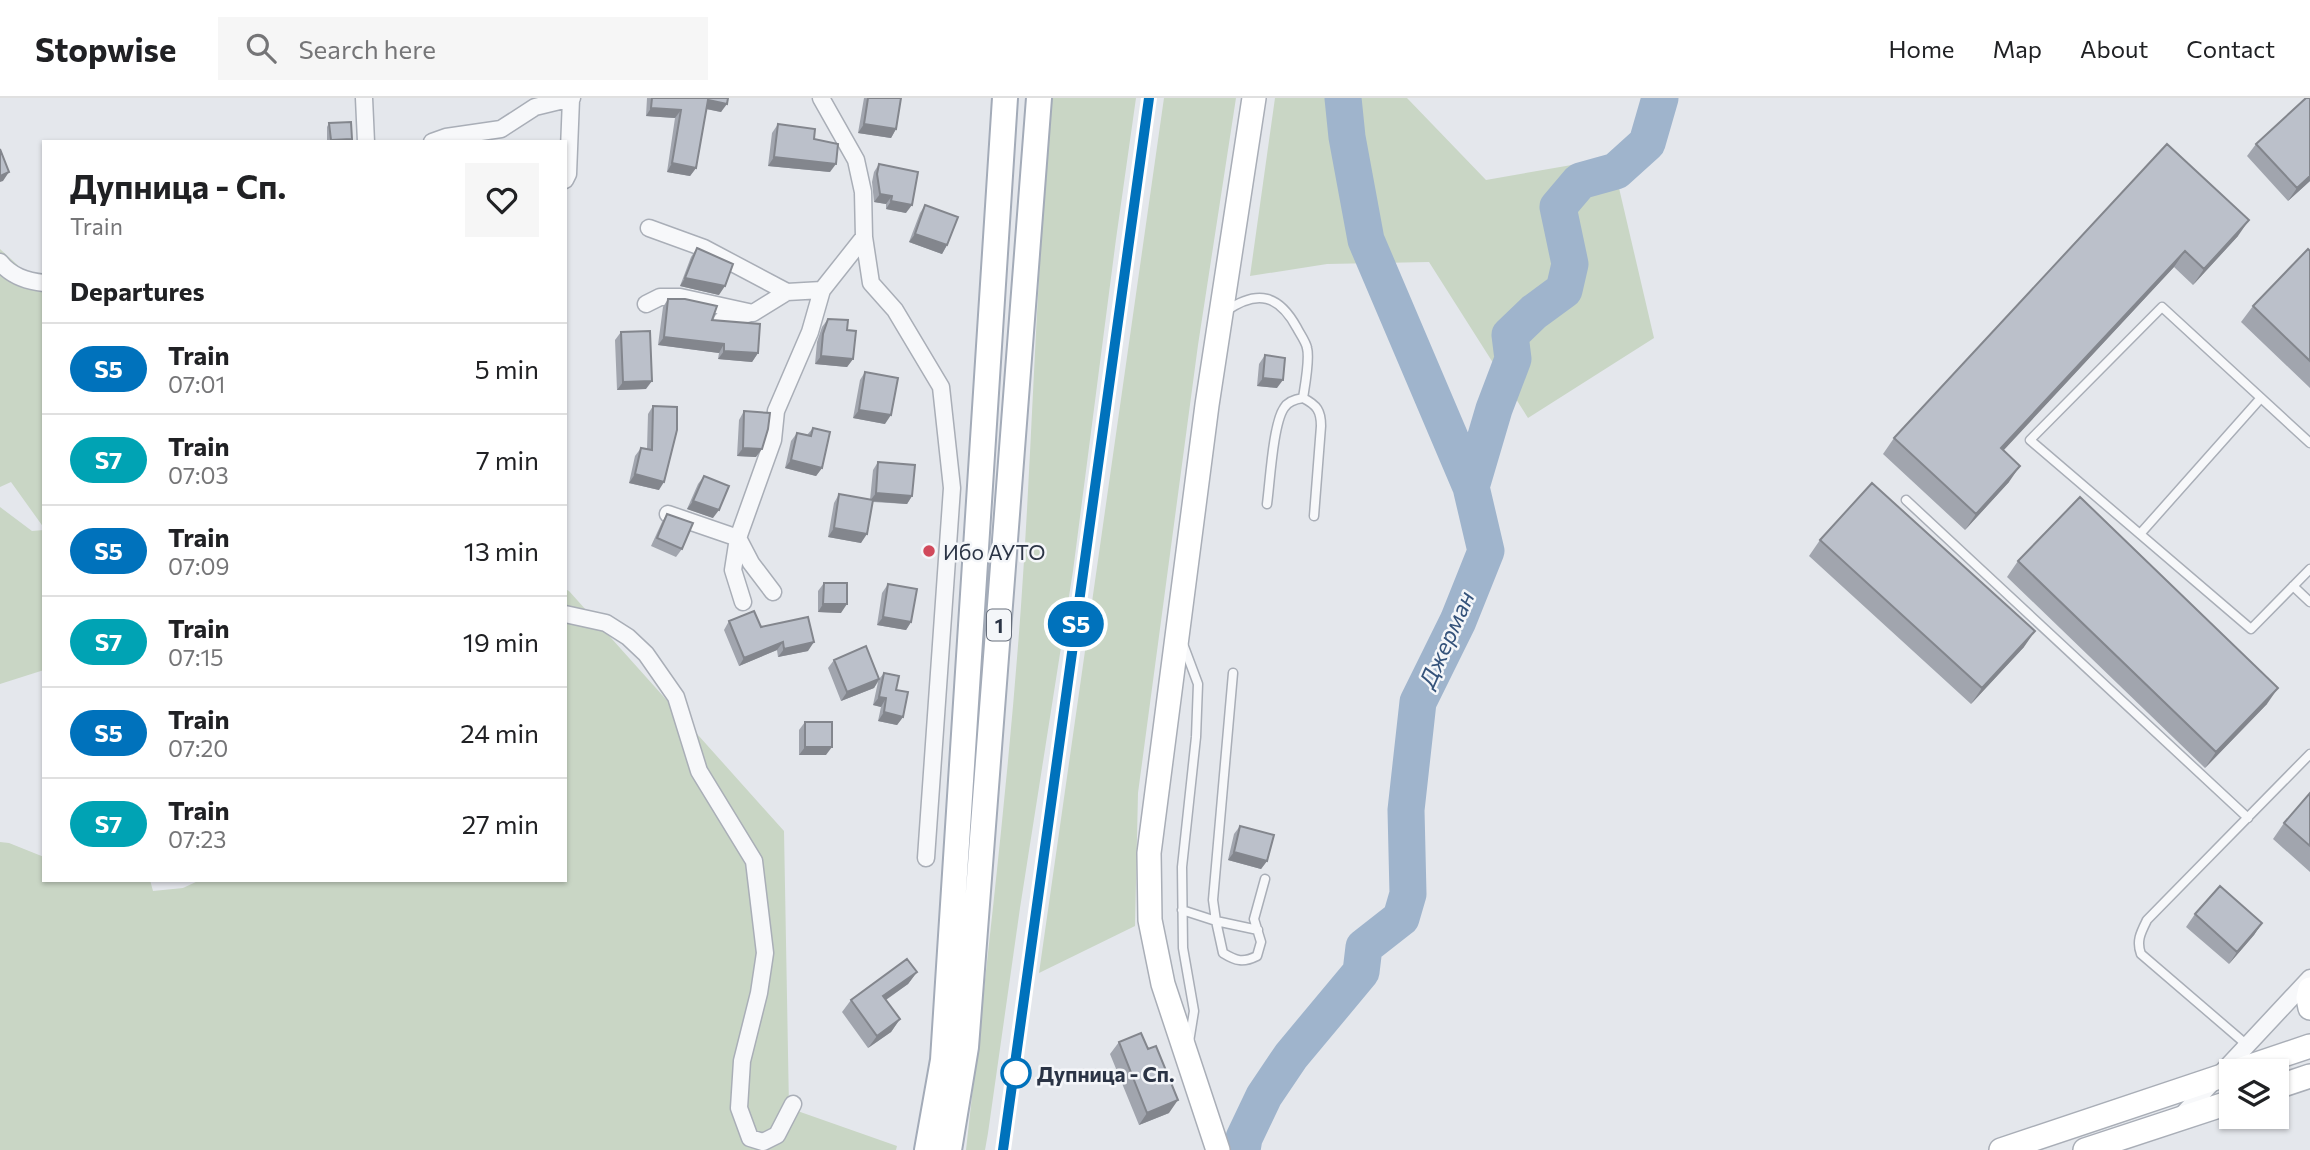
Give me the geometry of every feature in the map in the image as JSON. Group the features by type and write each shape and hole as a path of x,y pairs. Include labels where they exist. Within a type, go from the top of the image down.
{"main road":[{"name":"1","path":"927,1150 943,1060 1005,98"},
{"name":"1","path":"948,1150 966,1047 1039,98"},
{"path":"1218,1150 1163,984 1150,920 1149,853 1220,314 1254,98"},
{"path":"2310,989 2310,1008"},
{"path":"2272,1059 2310,1046"},
{"path":"2289,1083 2310,1076"},
{"path":"2000,1150 2219,1077"},
{"path":"2085,1150 2219,1106"}],"street":[{"path":"364,98 366,140"},
{"path":"821,98 856,160 863,192 864,237 872,284 895,310 941,387 952,488 926,858"},
{"path":"438,140 501,129 535,107 571,99 567,176"},
{"path":"649,228 704,248 787,292"},
{"path":"743,602 733,570 738,538 773,440 775,411 810,332 822,290 864,237"},
{"path":"0,262 27,282 42,283"},
{"path":"722,320 753,313 787,292 822,290"},
{"path":"646,304 660,297 680,297 753,313"},
{"path":"668,514 738,538 751,563 773,592"},
{"path":"567,614 606,623 628,637 646,654 676,697 699,771 754,861 765,953 759,993 743,1061 739,1108 750,1138 763,1142 777,1135 793,1104"},
{"path":"2238,1059 2310,978"},
{"path":"2179,1118 2219,1082"}],"lane":[{"path":"1220,314 1239,302 1252,298 1269,298 1288,312 1308,349 1303,398"},
{"path":"2310,443 2260,400 2162,307 2031,440 2251,629 2310,569"},
{"path":"1267,504 1279,421 1284,407 1294,399 1303,398 1315,404 1321,413 1314,516"},
{"path":"2140,534 2260,400"},
{"path":"1906,500 2248,818"},
{"path":"2293,586 2310,602"},
{"path":"1177,629 1198,684 1196,737 1182,867 1183,948 1194,1011 1189,1066"},
{"path":"1233,673 1213,900 1223,953 1234,960 1247,962 1257,956 1261,942 1254,919 1265,878"},
{"path":"2248,1045 2141,954 2138,945 2140,933 2147,920 2310,754"},
{"path":"1182,910 1258,930"}],"green space":[{"path":"1052,98 1136,98 1073,571 988,1133 985,1150 966,1150 1016,674"},
{"path":"1164,98 1236,98 1198,345 1138,793 1135,926 1039,973"},
{"path":"1275,98 1407,98 1486,180 1612,158 1654,338 1528,418 1429,262 1327,264 1250,276"},
{"path":"0,249 42,287 42,525 11,482 0,487"},
{"path":"0,507 32,531 42,530 42,671 0,684"},
{"path":"567,590 784,831 789,1108 897,1146 896,1150 0,1150 0,842 42,856 42,882 151,882 153,891 183,888 196,882 567,882"}],"building":[{"path":"652,98 728,98 727,104 708,100 696,168 672,163 681,110 651,108"},
{"path":"868,98 901,98 896,129 864,124"},
{"path":"2306,98 2310,98 2310,176 2297,188 2256,144"},
{"path":"351,122 352,139 331,140 329,123"},
{"path":"778,124 815,129 814,139 838,144 836,164 774,157"},
{"path":"2167,144 2249,220 2204,269 2185,251 2001,448 2020,466 1976,514 1894,438"},
{"path":"0,149 9,172 0,176"},
{"path":"879,164 918,172 912,205 891,201 892,196 880,194 877,174"},
{"path":"925,205 958,217 947,245 915,234"},
{"path":"697,248 733,264 725,286 685,278"},
{"path":"2308,249 2310,251 2310,361 2253,306"},
{"path":"668,299 685,299 717,306 712,320 760,324 758,353 724,351 724,344 664,337"},
{"path":"828,319 848,320 847,330 856,331 853,359 821,356 823,334"},
{"path":"650,331 652,381 623,382 621,332"},
{"path":"1265,355 1285,358 1283,380 1263,378"},
{"path":"865,372 898,378 891,415 859,410"},
{"path":"653,406 677,407 677,430 664,482 635,474 641,448 652,450"},
{"path":"744,411 770,413 762,449 743,448"},
{"path":"813,428 830,432 822,468 791,460 797,433 811,436"},
{"path":"878,462 915,465 912,496 876,493"},
{"path":"704,476 729,486 719,510 693,501"},
{"path":"1872,483 2035,631 1982,688 1820,540"},
{"path":"839,494 873,500 867,534 834,528"},
{"path":"2080,497 2278,688 2216,752 2018,561"},
{"path":"667,514 693,523 682,549 657,538"},
{"path":"824,583 847,583 847,604 823,604"},
{"path":"888,584 917,589 911,622 883,617"},
{"path":"754,611 761,627 808,617 814,642 784,649 783,642 744,658 729,621"},
{"path":"866,646 879,679 847,692 834,660"},
{"path":"884,673 899,676 896,690 908,692 903,717 884,712 886,698 879,697"},
{"path":"805,722 832,722 832,747 805,747"},
{"path":"2310,793 2310,846 2284,823"},
{"path":"1240,826 1274,835 1267,861 1234,852"},
{"path":"2220,886 2262,923 2237,952 2195,914"},
{"path":"907,959 917,972 883,996 900,1019 877,1036 851,1000"},
{"path":"1141,1033 1148,1049 1156,1046 1178,1100 1147,1113 1119,1042"}],"waterway":[{"name":"Джерман","path":"1242,1150 1244,1138 1264,1096 1291,1056 1361,972 1364,947 1401,918 1408,894 1406,810 1418,702 1458,621 1486,551 1471,487 1366,240 1347,137 1343,98"},
{"path":"1471,487 1494,409 1513,359 1510,335 1534,312 1564,290 1570,264 1558,207 1580,181 1616,171 1647,143 1660,98"}],"railway":[{"path":"1003,1150 1149,98"}],"train":[{"name":"S5","path":"1003,1150 1016,1073 1149,98"}],"place":[{"name":"Ибо АУТО","path":"929,551"},
{"name":"Дупница - Сп.","path":"1016,1073"}]}
